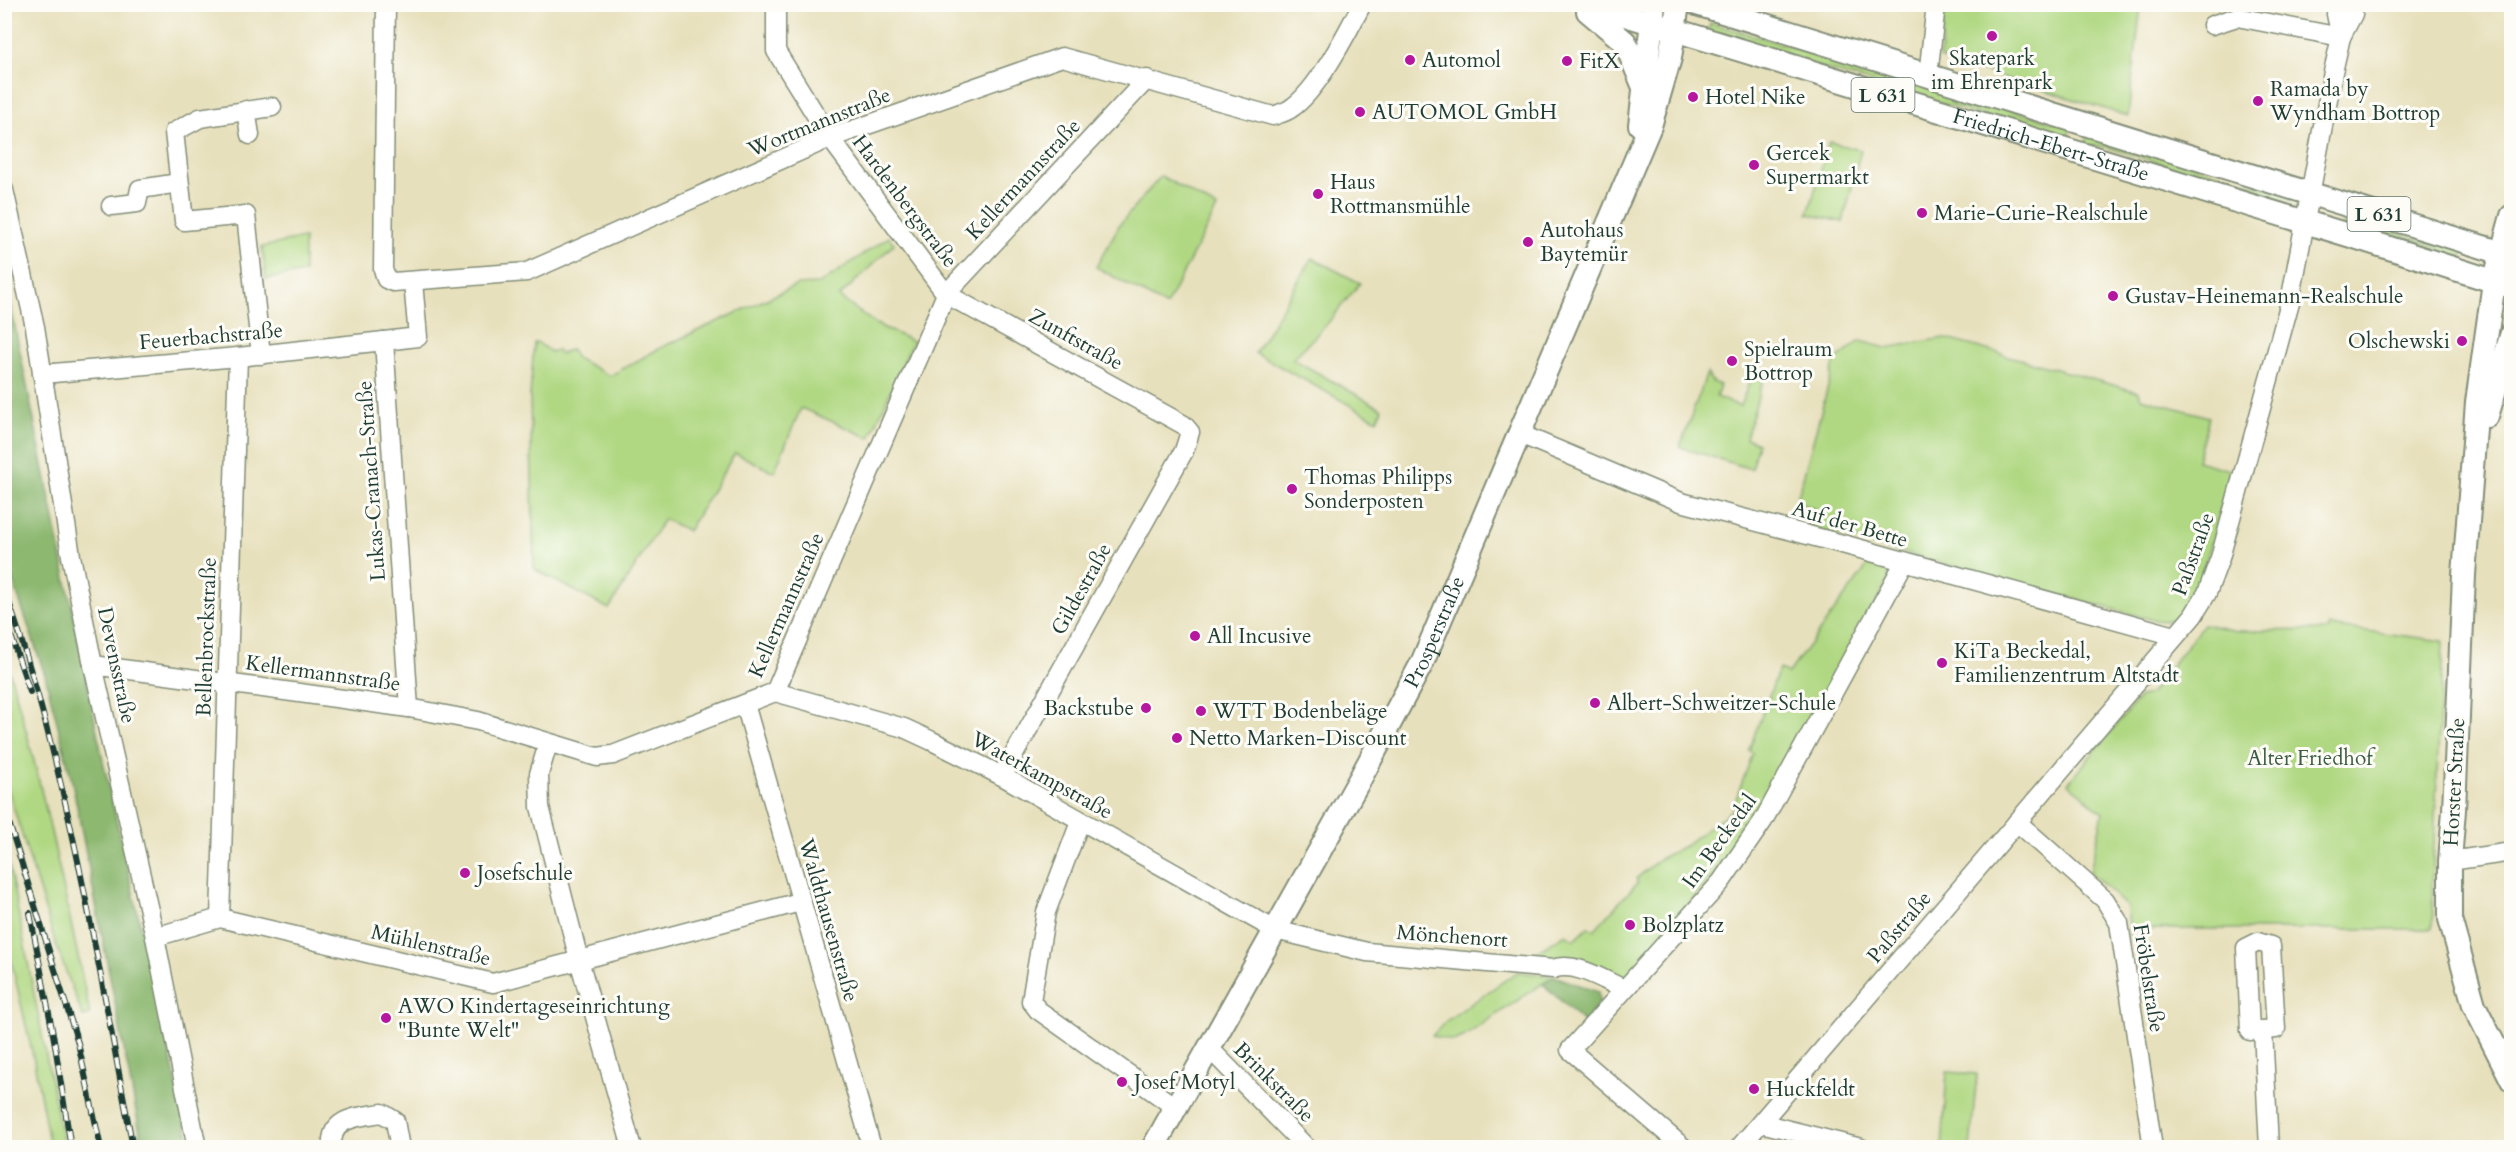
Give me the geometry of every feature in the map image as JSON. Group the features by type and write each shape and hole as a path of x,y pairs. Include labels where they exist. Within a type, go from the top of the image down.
{"main road":[{"path":"1579,4 1608,25 1625,42 1643,86"},
{"name":"Friedrich-Ebert-Straße","path":"1589,4 1653,14 1675,31 2306,222 2503,285"},
{"name":"Prosperstraße","path":"1153,1148 1422,663 1652,120 1675,31 1678,4"},
{"name":"Friedrich-Ebert-Straße","path":"1697,4 2507,255"},
{"name":"Prosperstraße","path":"1637,156 1643,86 1653,14"},
{"name":"Horster Straße","path":"2511,216 2503,285 2477,402 2450,861 2450,919 2474,1005 2511,1080"},
{"name":"Horster Straße","path":"2472,472 2511,333"}],"street":[{"name":"Wortmannstraße","path":"386,4 382,269 386,279 393,282 527,272 831,138 1062,57 1273,116 1290,109 1304,96 1338,49 1362,4"},
{"name":"Hardenbergstraße","path":"776,4 776,51 831,138 946,294"},
{"path":"1928,76 1936,4"},
{"name":"Paßstraße","path":"2337,4 2336,14 2341,37"},
{"name":"Paßstraße","path":"1740,1148 2175,636 2207,593 2220,558 2290,302 2341,37 2353,14 2354,4"},
{"path":"2212,25 2237,17 2341,37"},
{"name":"Kellermannstraße","path":"93,665 409,708 478,722 548,744 606,757 775,692 946,294 1147,80"},
{"path":"261,355 246,215 183,220 174,132 200,118 272,107"},
{"path":"246,110 250,135"},
{"path":"111,206 137,202 140,189 179,183"},
{"name":"Devensstraße","path":"4,190 35,327 71,556 93,665 155,937 197,1148"},
{"path":"384,341 418,338 413,282"},
{"name":"Zunftstraße","path":"946,294 1184,425"},
{"name":"Feuerbachstraße","path":"42,374 261,355 384,341"},
{"name":"Lukas-Cranach-Straße","path":"384,341 409,708"},
{"name":"Bellenbrockstraße","path":"220,918 238,357"},
{"name":"Gildestraße","path":"1002,776 1184,451 1191,434 1184,425"},
{"name":"Auf der Bette","path":"1520,434 1681,502 1846,544 2175,636"},
{"name":"Im Beckedal","path":"1684,1148 1570,1050 1721,882 1763,821 1904,562"},
{"name":"Waterkampstraße","path":"775,692 904,728 1002,776 1275,930"},
{"name":"Waldthausenstraße","path":"745,704 872,1148"},
{"path":"548,744 539,774 540,807 579,960 632,1148"},
{"path":"1080,822 1046,912 1031,1001 1038,1010 1175,1107"},
{"name":"Fröbelstraße","path":"2017,822 2105,900 2119,923 2153,1148"},
{"path":"2450,861 2511,852"},
{"name":"Mühlenstraße","path":"155,937 220,918 493,983 800,902"},
{"name":"Mönchenort","path":"1275,930 1367,952 1554,969 1563,966 1584,971 1624,989"},
{"path":"2263,1030 2270,1148"},
{"name":"Brinkstraße","path":"1209,1048 1307,1148"},
{"path":"332,1148 332,1135 337,1125 347,1119 382,1113 395,1121 400,1148"},
{"path":"1761,1123 1861,1148"}],"green space":[{"path":"1945,5 2141,5 2128,116 1940,58"},
{"path":"1710,23 2071,127 2067,141 1708,34"},
{"path":"2089,133 2292,196 2291,201 2279,200 2104,146 2085,146"},
{"path":"1829,142 1861,150 1843,222 1808,214"},
{"path":"1161,176 1217,208 1166,306 1096,267 1120,224"},
{"path":"2344,216 2427,242 2466,248 2463,257 2376,229 2342,225"},
{"path":"889,237 894,244 839,297 876,324 913,341 870,438 801,408 774,472 735,453 688,531 664,519 609,609 534,569 530,396 534,343 537,342 551,352 557,350 560,354 571,349 576,358 610,376 660,348 797,285 819,284"},
{"path":"304,238 304,272 266,279 262,247"},
{"path":"1312,258 1360,283 1327,324 1293,359 1382,409 1377,420 1255,353"},
{"path":"4,273 103,761 191,1147 143,1147 72,781 45,675 5,558"},
{"path":"1944,338 2138,392 2141,398 2209,417 2197,461 2230,470 2202,572 2185,608 2176,618 2167,621 2153,620 1808,527 1814,508 1796,503 1835,361 1860,341 1886,348"},
{"path":"1707,373 1712,382 1720,385 1716,397 1740,406 1753,373 1764,377 1746,438 1758,443 1751,469 1680,447"},
{"path":"1868,565 1888,570 1889,579 1740,844 1630,975 1622,979 1570,960 1530,956 1566,934 1574,940 1588,927 1594,930 1638,882 1636,879 1659,859 1684,846 1732,810 1753,753 1749,750 1779,669 1788,674"},
{"name":"Alter Friedhof","path":"2203,624 2237,631 2329,630 2329,626 2443,641 2432,886 2433,929 2136,929 2130,935 2127,907 2090,872 2103,813 2068,783 2140,697 2149,695"},
{"path":"4,654 30,744 62,879 90,1015 83,1017 56,945 5,780"},
{"path":"5,845 64,1147 50,1147 33,1056 5,934"},
{"path":"1517,972 1554,976 1463,1037 1453,1041 1432,1036 1446,1021"},
{"path":"1554,976 1598,992 1599,1003 1585,1023 1543,984"},
{"path":"1947,1072 1977,1074 1970,1147 1942,1147"}],"railway":[{"path":"4,588 46,725 63,795 79,865 133,1148"},
{"path":"4,615 30,692"},
{"path":"4,807 78,1043 101,1148"},
{"path":"30,913 55,1045 71,1148"}],"place":[{"name":"Skatepark im Ehrenpark","path":"1992,36"},
{"name":"Automol","path":"1410,60"},
{"name":"FitX","path":"1567,61"},
{"name":"Hotel Nike","path":"1693,97"},
{"name":"Ramada by Wyndham Bottrop","path":"2258,101"},
{"name":"AUTOMOL GmbH","path":"1360,112"},
{"name":"Gercek Supermarkt","path":"1754,165"},
{"name":"Haus Rottmansmühle","path":"1318,194"},
{"name":"Marie-Curie-Realschule","path":"1922,213"},
{"name":"Autohaus Baytemür","path":"1528,242"},
{"name":"Gustav-Heinemann-Realschule","path":"2113,296"},
{"name":"Olschewski","path":"2462,341"},
{"name":"Spielraum Bottrop","path":"1732,361"},
{"name":"Thomas Philipps Sonderposten","path":"1292,489"},
{"name":"All Incusive","path":"1195,636"},
{"name":"KiTa Beckedal, Familienzentrum Altstadt","path":"1942,663"},
{"name":"Albert-Schweitzer-Schule","path":"1595,703"},
{"name":"Backstube","path":"1146,708"},
{"name":"WTT Bodenbeläge","path":"1201,711"},
{"name":"Netto Marken-Discount","path":"1177,738"},
{"name":"Josefschule","path":"465,873"},
{"name":"Bolzplatz","path":"1630,925"},
{"name":"AWO Kindertageseinrichtung \"Bunte Welt\"","path":"386,1018"},
{"name":"Josef Motyl","path":"1122,1082"},
{"name":"Huckfeldt","path":"1754,1089"}]}
